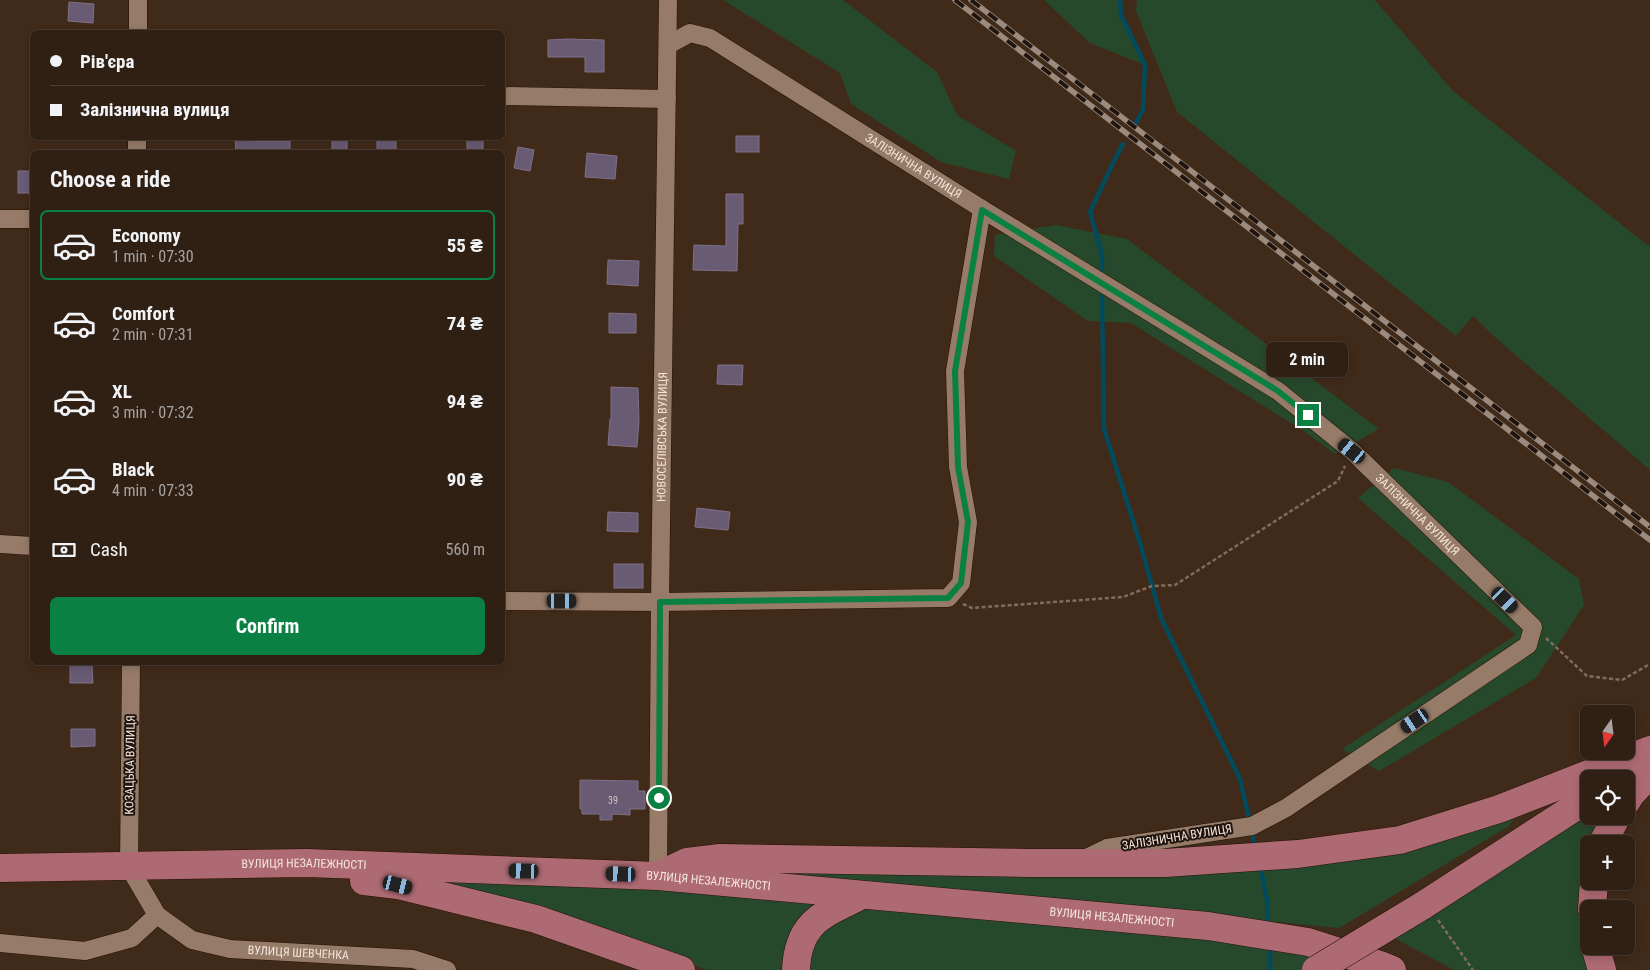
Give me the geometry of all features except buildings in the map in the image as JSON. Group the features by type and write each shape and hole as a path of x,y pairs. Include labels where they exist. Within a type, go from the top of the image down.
{"main road":[{"path":"658,876 687,862 720,858 802,858 895,862 1165,863 1232,860 1298,854 1400,840 1499,809 1650,750"},
{"path":"1632,770 1650,758"},
{"path":"1635,792 1650,774"},
{"path":"1316,970 1424,904 1580,804"},
{"name":"ВУЛИЦЯ НЕЗАЛЕЖНОСТІ","path":"0,868 307,863 658,876 1208,926 1308,942 1386,967"},
{"path":"218,865 398,885 536,919 681,970"},
{"path":"796,970 799,946 803,936 813,923 827,913 862,895"},
{"path":"1598,955 1602,970"}],"street":[{"path":"138,0 138,30"},
{"name":"НОВОСЕЛІВСЬКА ВУЛИЦЯ","path":"658,876 668,0"},
{"name":"ЗАЛІЗНИЧНА ВУЛИЦЯ","path":"668,46 690,33 710,38 982,210 1278,391 1352,451 1532,627 1528,645 1294,802 1252,826 1107,848 1074,863"},
{"path":"505,96 667,99"},
{"path":"505,601 660,602 948,598 961,583 968,522 958,467 955,371 982,210"},
{"path":"0,219 30,219"},
{"path":"0,544 30,546"},
{"name":"КОЗАЦЬКА ВУЛИЦЯ","path":"129,867 132,665"},
{"name":"ВУЛИЦЯ ШЕВЧЕНКА","path":"129,867 157,915 192,940 230,949 414,959 447,970"},
{"path":"0,943 85,951 132,938 157,915"}],"path":[{"path":"948,598 972,608 1123,597 1152,586 1175,585 1338,481 1352,451"},
{"path":"1532,627 1587,676 1622,680 1650,664"},
{"path":"1424,904 1473,970"}],"green space":[{"path":"723,0 843,0 937,72 957,115 1016,151 1009,179 941,162 851,104 840,73"},
{"path":"1044,0 1120,0 1121,15 1145,65 1090,43"},
{"path":"1137,0 1375,0 1453,91 1650,247 1650,470 1498,340 1473,316 1456,336 1177,112 1136,11"},
{"path":"1056,225 1127,239 1379,429 1335,454 1302,430 1131,323 1088,321 994,256 995,235"},
{"path":"1394,468 1448,482 1579,579 1584,605 1536,678 1379,771 1342,749 1516,635 1358,498"},
{"path":"1517,813 1509,826 1339,928 797,875 705,863 1071,873"},
{"path":"1580,817 1580,825 1604,825 1596,835 1580,835 1580,890 1585,890 1584,900 1580,900 1580,955 1590,955 1594,970 1454,970 1385,933"},
{"path":"416,873 650,884 836,905 790,970 707,970"},
{"path":"872,909 1121,927 1298,950 1316,961 1302,970 805,970 805,946 846,911"}],"waterway":[{"path":"1120,0 1121,15 1145,65 1143,110 1134,126"},
{"path":"1102,269 1102,255 1090,212 1123,144"},
{"path":"1102,297 1104,429 1141,546 1161,618 1240,779 1250,823"},
{"path":"1252,830 1255,847"},
{"path":"1260,866 1267,900 1268,923"},
{"path":"1270,949 1270,970"}],"railway":[{"path":"955,0 1650,540"},
{"path":"971,0 1650,527"}],"route":[{"path":"659,798 660,602 948,598 961,583 968,522 958,467 955,371 982,210 1278,391 1308,415"}]}
